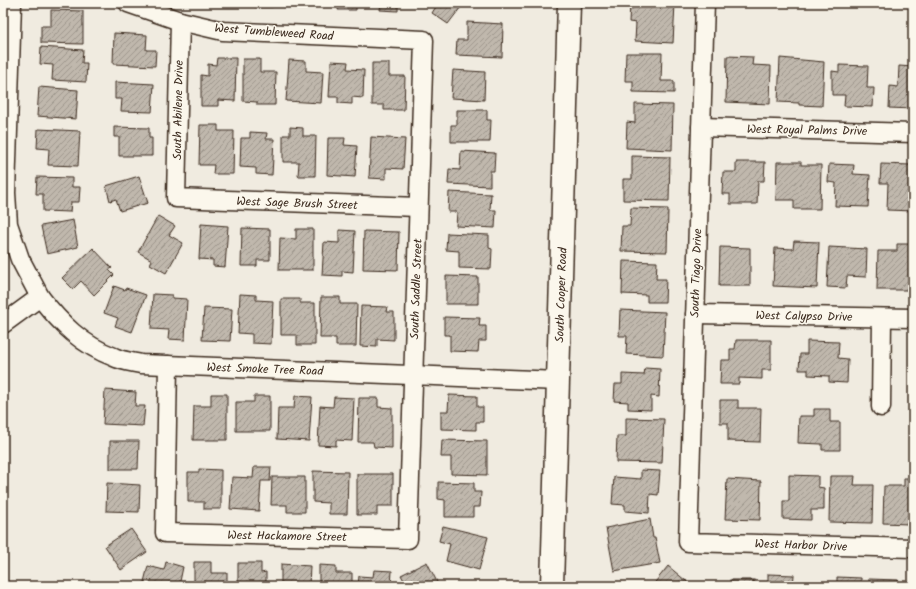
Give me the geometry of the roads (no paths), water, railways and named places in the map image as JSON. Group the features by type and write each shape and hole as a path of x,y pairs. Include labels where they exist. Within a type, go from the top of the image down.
{"main road":[{"name":"South Cooper Road","path":"552,586 569,3"}],"street":[{"name":"West Smoke Tree Road","path":"12,3 6,152 8,224 20,259 40,297 56,318 86,344 115,358 141,364 559,380"},
{"name":"West Tumbleweed Road","path":"128,3 180,21 224,31 424,40"},
{"name":"South Tiago Drive","path":"688,542 705,3"},
{"name":"South Abilene Drive","path":"176,198 180,21"},
{"name":"South Saddle Street","path":"408,539 424,40"},
{"name":"West Royal Palms Drive","path":"701,127 913,132"},
{"name":"West Sage Brush Street","path":"176,198 418,207"},
{"path":"3,324 40,297"},
{"name":"West Calypso Drive","path":"695,314 913,318"},
{"path":"881,407 882,318"},
{"name":"West Hackamore Street","path":"168,365 165,533 408,539"},
{"name":"West Harbor Drive","path":"688,542 913,548"}]}
